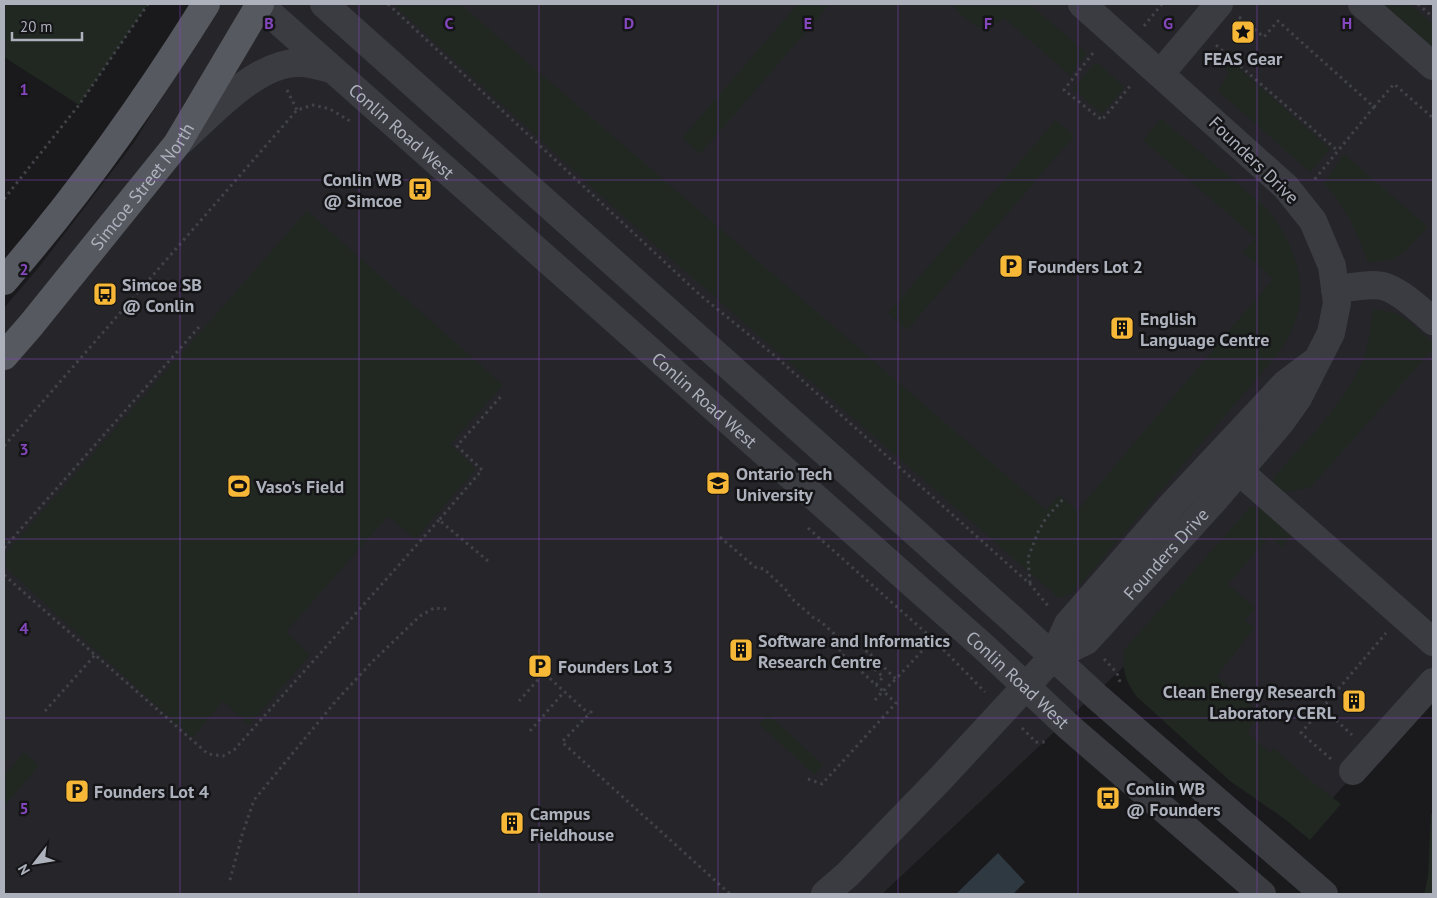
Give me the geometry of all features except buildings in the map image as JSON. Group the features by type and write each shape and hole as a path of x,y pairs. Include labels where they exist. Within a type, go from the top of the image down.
{"main road":[{"path":"4,282 78,192 206,4"},
{"name":"Simcoe Street North","path":"4,356 177,144 260,4"}],"street":[{"name":"Conlin Road West","path":"260,4 331,69 978,641 1069,727 1262,894"},
{"path":"324,4 1097,697 1324,894"},
{"name":"Founders Drive","path":"1053,657 1086,641 1281,422 1298,398 1331,333 1337,303 1332,266 1314,221 1286,187 1082,4"},
{"path":"1362,4 1433,66"},
{"path":"1161,73 1228,9"},
{"path":"177,144 250,80 274,66 300,63 331,69"},
{"path":"1335,289 1385,286 1410,301 1433,322"},
{"name":"Founders Drive","path":"825,894 848,874 935,785 1053,657 1068,624 1171,506 1285,384 1316,361"},
{"path":"1239,471 1433,642"},
{"path":"1345,768 1433,682"}],"path":[{"path":"4,198 79,105 148,4"},
{"path":"388,4 700,295 775,356 1030,584 1046,605 1040,606"},
{"path":"1142,28 1162,4"},
{"path":"1418,4 1433,17"},
{"path":"1228,9 1264,37 1278,21 1374,107"},
{"path":"1212,42 1338,151"},
{"path":"1093,53 1064,90 1102,120 1131,85"},
{"path":"1314,180 1394,84 1433,118"},
{"path":"4,446 297,110 313,105 330,109 351,122"},
{"path":"4,548 199,327"},
{"path":"4,575 208,754 223,756 234,750 482,470 457,446 503,394"},
{"path":"1030,584 1028,558 1038,532 1046,518 1064,498"},
{"path":"439,520 488,561"},
{"path":"806,526 933,639 966,673"},
{"path":"720,537 755,567 764,569 788,592 790,597 815,620 820,621 839,638 840,652 896,703 822,784 808,779"},
{"path":"230,880 254,800 335,702 373,660 420,616 434,608 447,609"},
{"path":"1345,768 1301,733 1392,627"},
{"path":"875,700 933,639"},
{"path":"876,685 883,677 862,657 867,651 896,679"},
{"path":"45,711 95,655"},
{"path":"519,701 544,673 564,692 591,713 562,742 730,894"},
{"path":"530,731 564,692"},
{"path":"1322,707 1358,740"}],"shaded area":[{"path":"4,4 148,4 79,105 4,57"},
{"name":"Ontario Tech University","path":"219,4 1433,4 1433,686 1313,820 1133,658 882,894 4,894 4,308 39,267 133,144"},
{"path":"393,4 460,4 1046,510 1060,495 1077,511 1273,279 1243,252 1256,238 1143,140 1161,119 1265,207 1283,232 1290,245 1299,274 1299,304 1294,324 1278,354 1073,593 1059,598 653,243"},
{"path":"798,4 830,4 700,154 682,138"},
{"path":"952,4 1029,4 1087,53 1071,76 1004,18 992,26 982,28 967,20"},
{"path":"1377,4 1410,4 1433,24 1433,52"},
{"path":"1216,48 1330,149 1310,172 1218,91 1229,72 1212,56"},
{"path":"1096,62 1125,87 1102,114 1073,89"},
{"path":"1056,120 1074,136 907,330 888,313"},
{"path":"1344,154 1428,227 1405,251 1393,259 1368,263 1360,240 1350,221 1339,202 1324,183"},
{"name":"Vaso's Field","path":"307,211 503,385 450,444 476,469 415,539 388,516 286,632 310,655 249,725 223,701 192,738 4,566 4,555"},
{"path":"1373,310 1392,313 1407,320 1433,343 1433,349 1311,487 1280,492 1273,482 1274,477 1335,408 1355,378 1366,350"},
{"path":"1251,506 1264,509 1293,534 1282,547 1270,536 1228,584 1255,608 1245,620 1254,628 1217,676 1260,714 1247,732 1270,753 1274,748 1306,777 1341,804 1310,840 1286,820 1230,781 1136,696 1129,685 1124,668 1125,649"},
{"path":"768,714 823,765 815,775 759,724"},
{"path":"24,752 39,766 4,806 4,776"},
{"path":"1433,812 1433,894 1424,894 1428,877 1431,815"},
{"path":"998,853 1025,882 1013,894 956,894"}],"place":[{"name":"FEAS Gear","path":"1243,32"},
{"name":"Conlin WB @ Simcoe","path":"420,189"},
{"name":"Founders Lot 2","path":"1011,266"},
{"name":"Simcoe SB @ Conlin","path":"105,294"},
{"name":"English Language Centre","path":"1122,328"},
{"name":"Ontario Tech University","path":"718,483"},
{"name":"Vaso's Field","path":"239,486"},
{"name":"Software and Informatics Research Centre","path":"741,650"},
{"name":"Founders Lot 3","path":"540,666"},
{"name":"Clean Energy Research Laboratory CERL","path":"1354,701"},
{"name":"Founders Lot 4","path":"77,791"},
{"name":"Conlin WB @ Founders","path":"1108,798"},
{"name":"Campus Fieldhouse","path":"512,823"}]}
